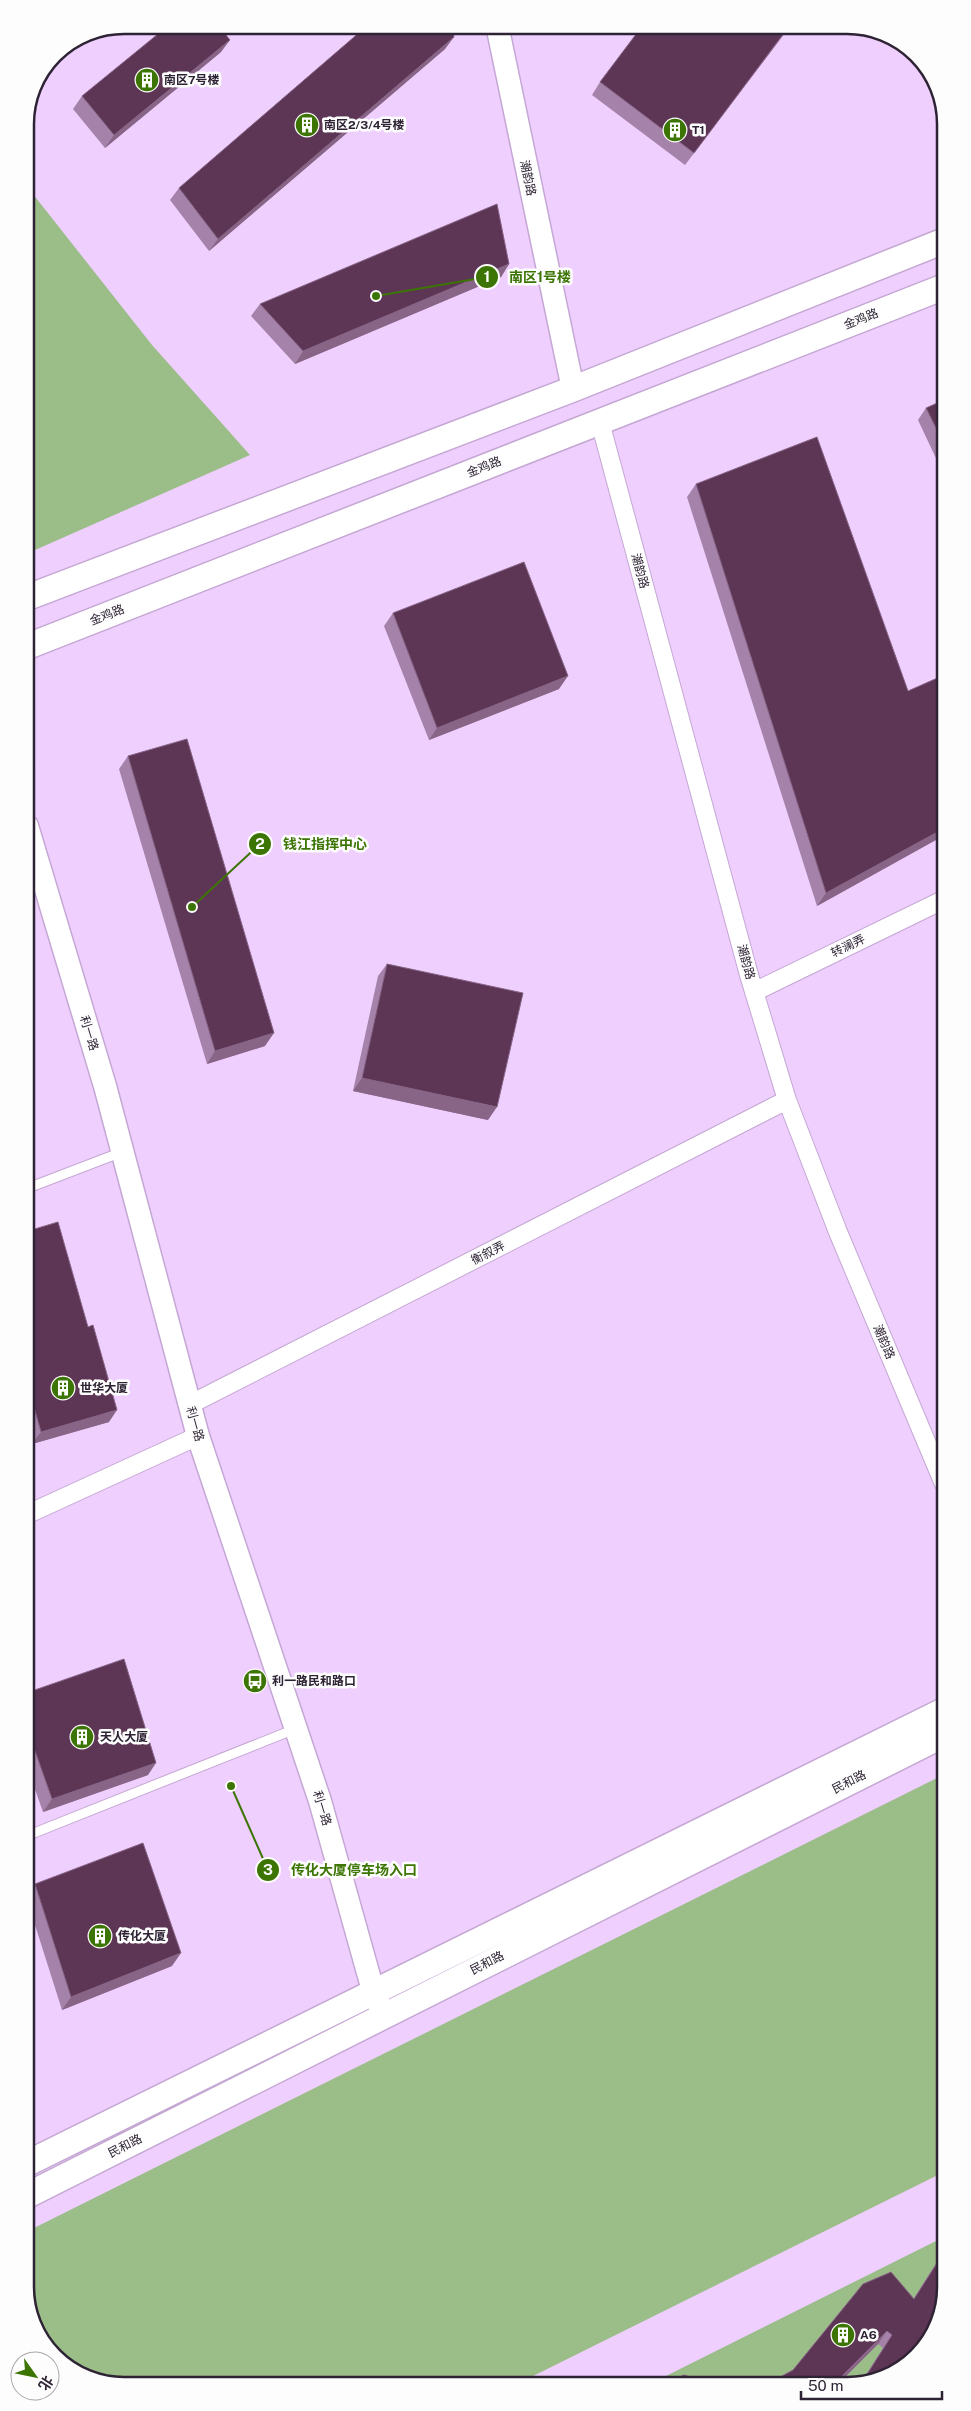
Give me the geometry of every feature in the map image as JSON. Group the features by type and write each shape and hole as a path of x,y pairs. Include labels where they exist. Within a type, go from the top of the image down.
{"main road":[{"path":"34,595 573,389 937,244"},
{"name":"金鸡路","path":"34,644 937,290"},
{"name":"民和路","path":"34,2192 379,2004 937,1714"},
{"name":"民和路","path":"34,2160 379,2004 937,1738"}],"street":[{"name":"潮韵路","path":"499,34 573,389"},
{"name":"潮韵路","path":"600,422 754,992 787,1100 838,1232 937,1467"},
{"name":"利一路","path":"34,849 105,1086 198,1436 320,1800 379,2004"},
{"name":"转澜弄","path":"754,992 937,903"},
{"name":"衡叙弄","path":"189,1405 787,1100"},
{"path":"34,1511 198,1436"}],"lane":[{"path":"34,1186 122,1152"},
{"path":"34,1833 295,1729"}],"green space":[{"path":"34,195 152,345 250,455 34,550"},
{"path":"937,1778 937,2175 531,2377 106,2376 69,2359 52,2342 43,2327 35,2305 34,2228"},
{"path":"937,2240 936,2305 928,2327 919,2342 906,2355 887,2368 865,2376 853,2377 664,2377"}],"building":[{"name":"南区7号楼","path":"158,34 225,34 230,40 114,135 82,96"},
{"name":"南区2/3/4号楼","path":"358,34 454,34 454,37 218,239 179,188"},
{"name":"T1","path":"636,34 783,34 694,153 600,82"},
{"path":"497,204 509,264 303,351 260,304"},
{"path":"937,403 937,430 926,408"},
{"path":"817,437 908,691 937,678 937,832 826,893 696,484"},
{"path":"524,562 568,676 437,728 393,613"},
{"path":"187,739 274,1033 215,1051 128,756"},
{"path":"387,964 523,993 497,1107 362,1078"},
{"path":"58,1222 88,1327 93,1325 117,1410 41,1432 34,1407 34,1229"},
{"name":"天人大厦","path":"124,1659 156,1763 52,1799 34,1748 34,1690"},
{"name":"传化大厦","path":"143,1843 181,1953 71,1997 35,1884"},
{"path":"937,2263 936,2305 928,2327 919,2342 897,2362 866,2376 892,2335 887,2331 841,2377 780,2377 793,2370 863,2284 891,2272 914,2299"}],"place":[{"name":"南区7号楼","path":"147,80"},
{"name":"南区2/3/4号楼","path":"307,125"},
{"name":"T1","path":"675,130"},
{"name":"南区1号楼","path":"376,296"},
{"name":"钱江指挥中心","path":"192,907"},
{"name":"世华大厦","path":"63,1388"},
{"name":"利一路民和路口","path":"255,1681"},
{"name":"天人大厦","path":"82,1737"},
{"name":"传化大厦停车场入口","path":"231,1786"},
{"name":"传化大厦","path":"100,1936"},
{"name":"A6","path":"843,2335"}]}
